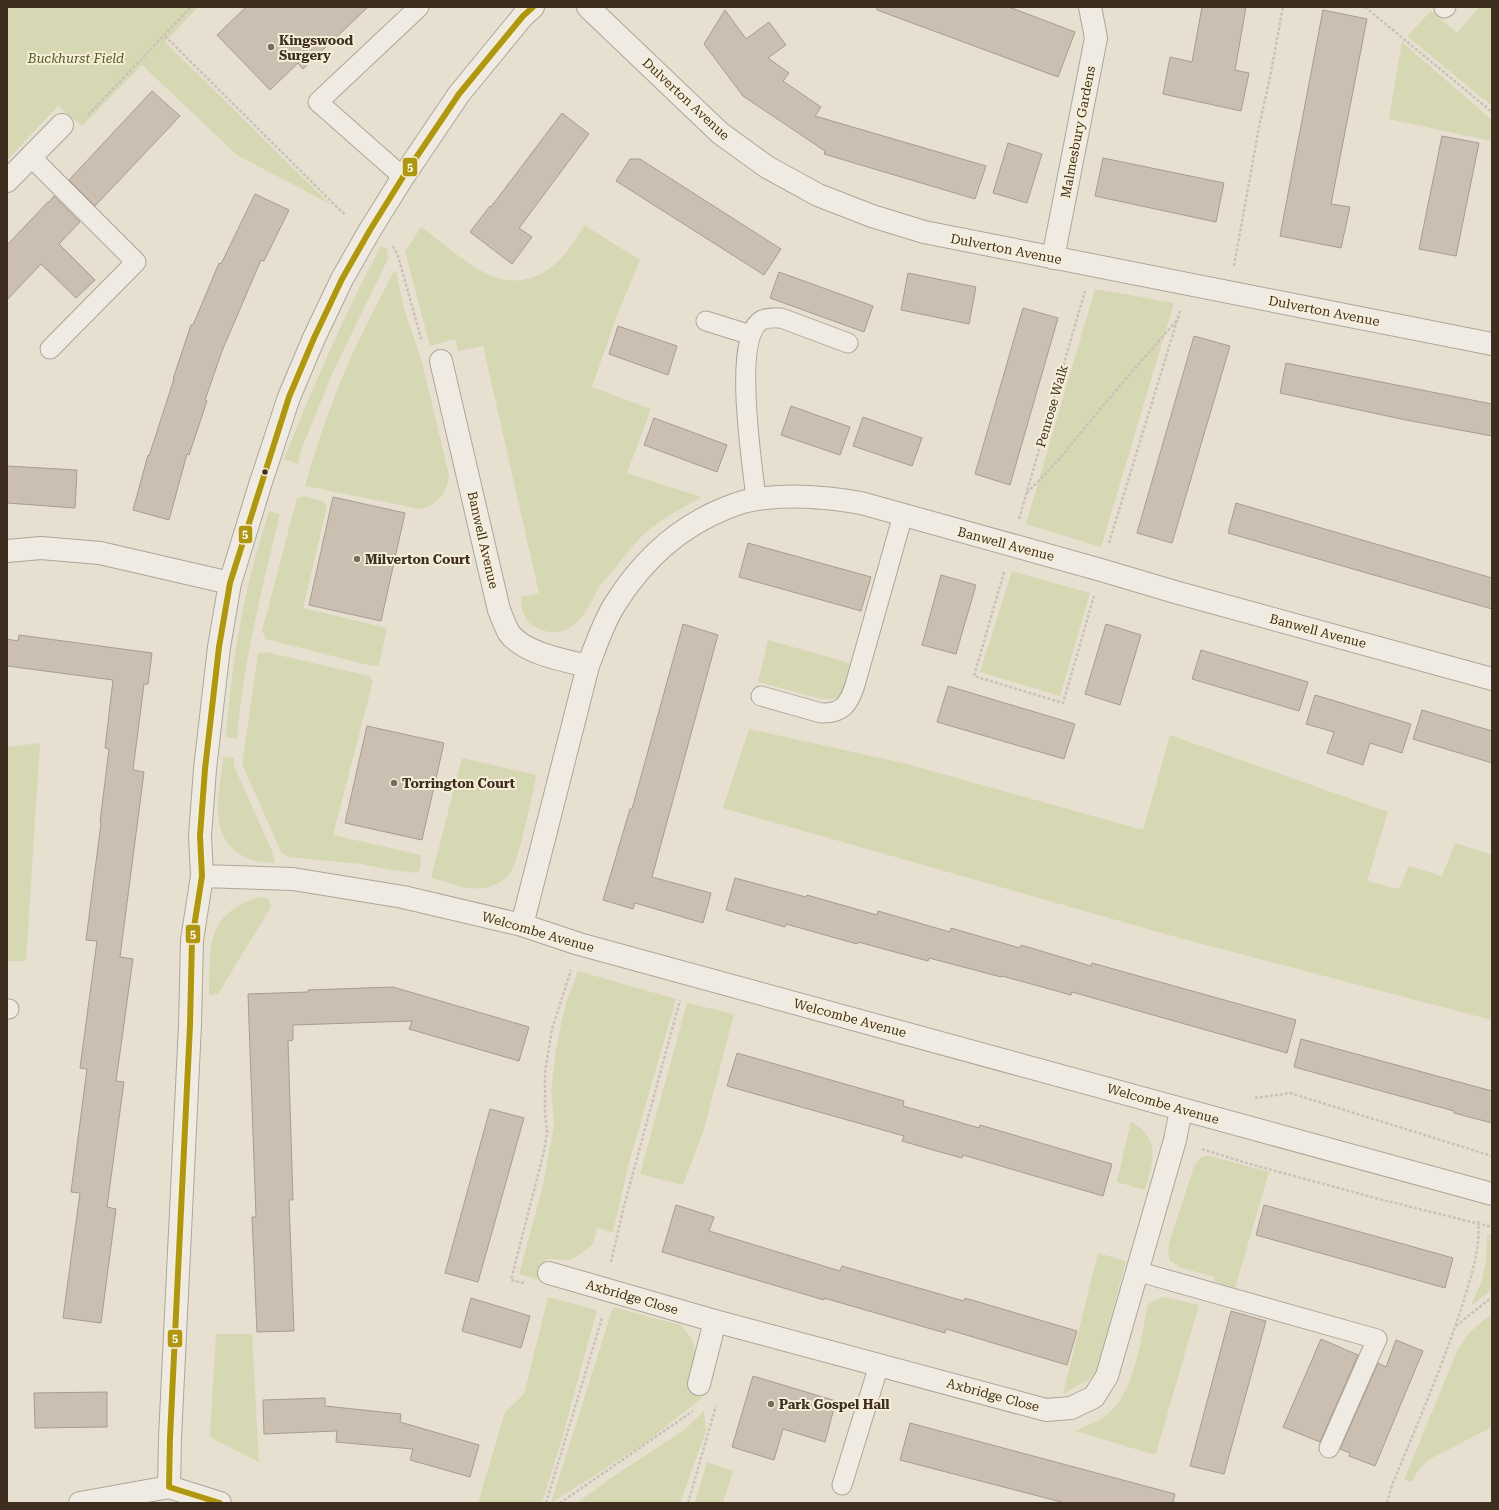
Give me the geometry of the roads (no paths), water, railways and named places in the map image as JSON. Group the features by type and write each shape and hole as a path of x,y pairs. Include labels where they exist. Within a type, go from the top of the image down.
{"street":[{"path":"169,1487 192,940 202,876 200,836 205,769 219,647 230,583 289,397 314,338 342,279 402,177 459,94 523,16 533,7"},
{"name":"Dulverton Avenue","path":"588,7 720,133 767,167 818,195 872,216 924,232 1492,344"},
{"name":"Malmesbury Gardens","path":"1053,258 1096,38 1090,7"},
{"path":"7,181 62,125"},
{"name":"Banwell Avenue","path":"441,361 499,610 509,633 523,645 538,653 588,666"},
{"name":"Banwell Avenue","path":"522,925 588,666 601,632 614,605 641,567 654,553 687,527 705,517 734,505 756,499 784,497 835,499 861,503 1175,592 1492,679"},
{"path":"7,551 41,548 100,553 230,583"},
{"name":"Welcombe Avenue","path":"202,876 293,879 403,897 522,925 579,944 1484,1192"},
{"name":"Axbridge Close","path":"549,1273 715,1321 1046,1410 1071,1408 1094,1398 1107,1376 1136,1271 1175,1140 1181,1110"},
{"path":"699,1384 715,1321"},
{"path":"80,1503 169,1487 220,1503"}],"lane":[{"path":"402,177 318,102 419,7"},
{"path":"30,156 136,262 50,349"},
{"path":"756,499 746,405 745,376 751,335 755,327 762,320 769,318 780,318 848,343"},
{"path":"706,321 751,335"},
{"path":"761,696 821,712 829,713 844,707 851,698 855,686 903,515"},
{"path":"1136,1271 1377,1339 1329,1448"},
{"path":"842,1484 879,1365"}],"place":[{"name":"Kingswood Surgery","path":"271,47"},
{"name":"Milverton Court","path":"357,559"},
{"name":"Torrington Court","path":"394,783"},
{"name":"Park Gospel Hall","path":"771,1404"}],"park label":[{"name":"Buckhurst Field","path":"76,58"}]}
